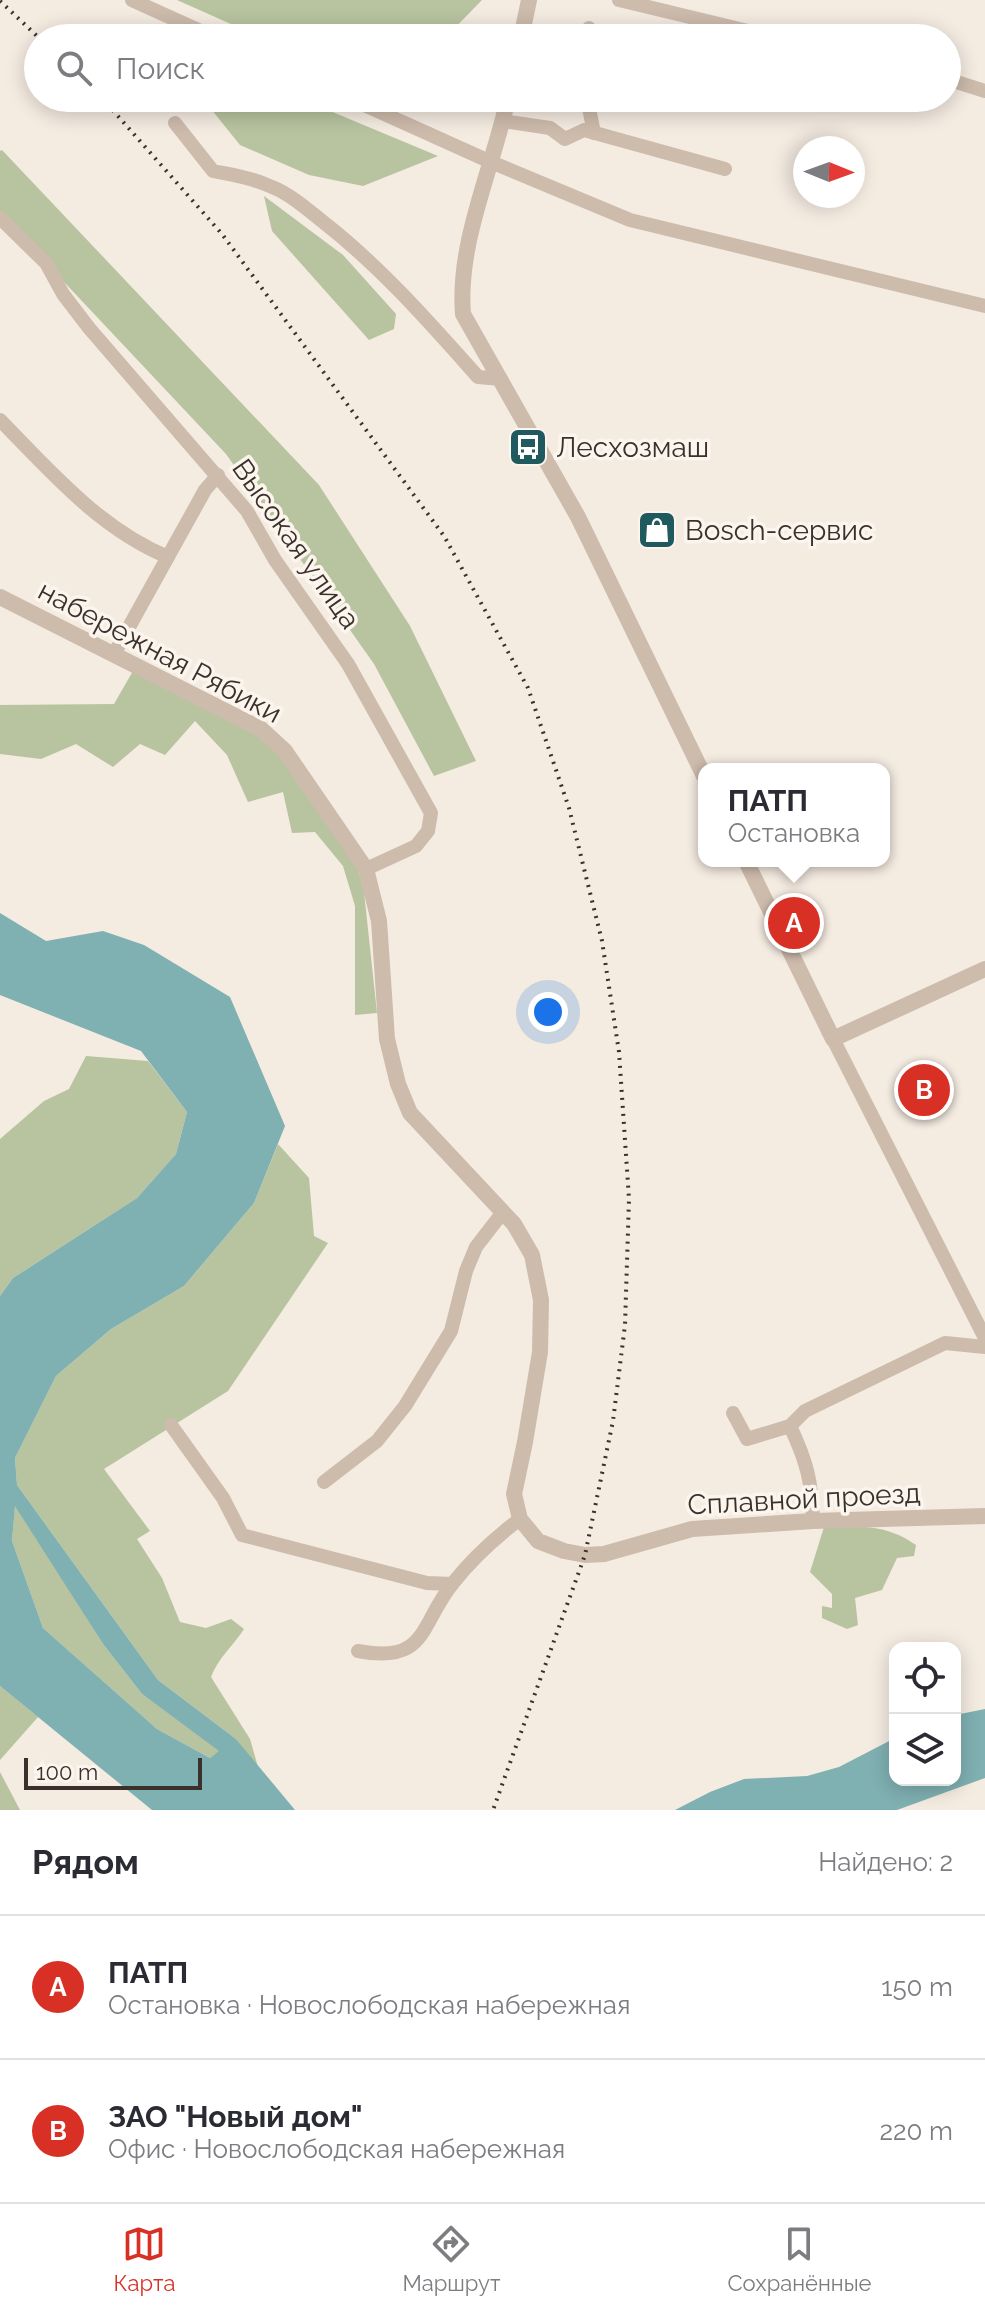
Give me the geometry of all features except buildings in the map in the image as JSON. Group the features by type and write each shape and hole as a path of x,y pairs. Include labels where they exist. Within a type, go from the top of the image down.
{"street":[{"path":"132,0 185,24"},
{"path":"524,24 529,0"},
{"path":"619,0 719,24"},
{"path":"961,83 985,91"},
{"path":"380,112 630,220 985,306"},
{"path":"505,112 466,257 461,289 463,314 578,517 698,764"},
{"path":"590,112 594,133"},
{"path":"503,121 550,128 565,139 584,130 725,169"},
{"path":"175,123 213,171 244,177 275,188 302,205 369,259 403,292 478,377 501,379"},
{"name":"Высокая улица","path":"0,218 46,263 63,294 89,328 247,511 275,560 348,664 431,813 428,831 416,846 366,869"},
{"path":"0,420 84,505 140,546 168,557"},
{"path":"114,654 205,490 218,475"},
{"name":"набережная Рябики","path":"0,597 261,729 285,751 366,869 379,921 387,1039 398,1084 410,1113 514,1224 532,1255 541,1300 540,1352 514,1494 520,1519"},
{"path":"749,867 985,1338"},
{"path":"833,1039 985,969"},
{"path":"324,1482 377,1441 405,1406 451,1331 466,1271 476,1247 503,1212"},
{"path":"733,1413 747,1439 790,1426 805,1411 945,1343 985,1347"},
{"path":"171,1425 223,1498 242,1535 427,1583 452,1584"},
{"path":"790,1426 806,1460 813,1521"},
{"name":"Сплавной проезд","path":"520,1519 538,1541 581,1554 604,1554 692,1529 813,1521 985,1516"},
{"path":"358,1651 383,1655 398,1653 418,1640 452,1584 520,1519"}],"green space":[{"path":"177,0 482,0 459,24 231,24"},
{"path":"213,112 333,112 438,156 363,186 309,175 240,145"},
{"path":"2,150 319,485 410,626 476,761 434,776 374,664 226,454 0,214"},
{"path":"264,196 343,255 396,314 394,329 369,340 272,231"},
{"path":"133,671 254,731 275,749 358,870 364,892 377,1013 355,1015 355,906 343,866 315,832 292,833 283,792 248,802 227,755 195,721 165,755 140,744 113,767 76,744 41,759 0,754 0,705 114,704"},
{"path":"86,1056 148,1061 187,1112 176,1154 137,1198 13,1278 0,1296 0,1139 44,1101 69,1089"},
{"path":"278,1144 309,1178 314,1236 328,1243 228,1391 104,1469 150,1531 137,1539 162,1578 180,1622 206,1628 231,1619 244,1629 211,1677 250,1739 258,1767 236,1739 158,1680 17,1485 15,1458 56,1376 111,1329 184,1286 254,1203"},
{"path":"15,1504 103,1644 142,1694 220,1751 210,1758 157,1729 43,1628 12,1541"},
{"path":"824,1527 883,1530 916,1545 914,1556 897,1558 882,1590 855,1598 858,1625 847,1629 822,1618 822,1606 832,1608 832,1594 810,1572"},
{"path":"0,1686 38,1717 0,1760"},
{"path":"0,1772 20,1810 0,1810"}],"water":[{"path":"0,913 46,941 103,931 144,945 230,997 285,1126 254,1203 184,1286 111,1329 56,1376 15,1458 17,1485 158,1680 236,1739 295,1810 152,1810 0,1686 0,1296 13,1278 137,1198 176,1154 187,1112 141,1051 0,995","holes":["15,1506 103,1644 142,1694 219,1751 210,1758 157,1729 43,1628 12,1541"]},
{"path":"985,1709 985,1778 897,1810 675,1810 744,1779 807,1776 839,1767 889,1741 889,1786 961,1786 961,1714"}],"railway":[{"path":"0,1 24,24"},
{"path":"114,112 222,234 444,536 528,688 569,808 602,941 619,1052 629,1199 625,1325 613,1421 585,1555 493,1810"}],"place":[{"name":"Лесхозмаш","path":"528,447"},
{"name":"Bosch-сервис","path":"657,530"},
{"name":"ПАТП","path":"794,923"},
{"name":"ЗАО \"Новый дом\"","path":"924,1090"}]}
